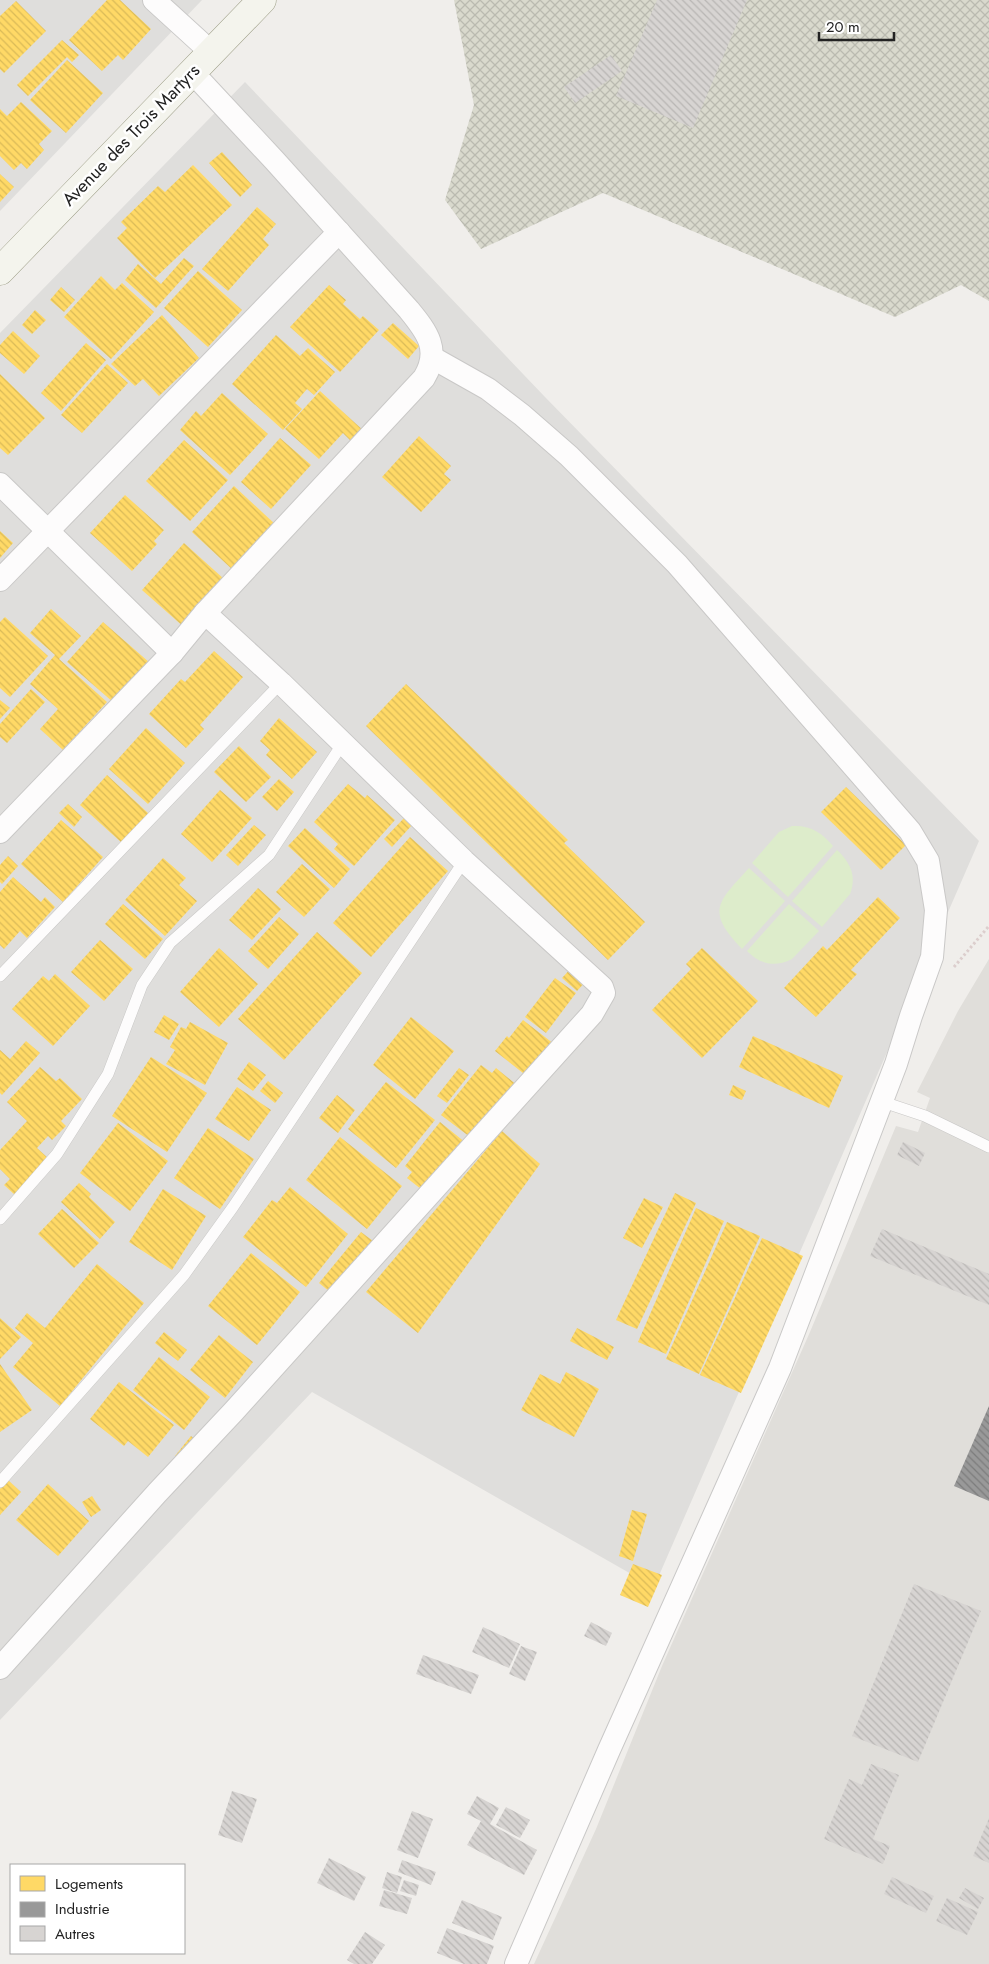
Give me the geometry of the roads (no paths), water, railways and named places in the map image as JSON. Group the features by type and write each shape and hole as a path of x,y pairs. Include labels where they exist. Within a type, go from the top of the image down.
{"main road":[{"name":"Avenue des Trois Martyrs","path":"0,271 262,0"}],"street":[{"path":"154,0 211,52"},
{"path":"0,832 172,653 205,613 424,378 430,368 432,358 428,334 409,310 192,72"},
{"path":"0,580 339,232"},
{"path":"432,358 488,389 522,416 569,456 677,564 860,771 910,831 928,861 936,910 932,957 883,1102 780,1368 609,1750 516,1964"},
{"path":"0,484 48,529 172,653"},
{"path":"0,1668 592,1014 602,1000 604,993 602,987 464,861 281,683 205,613"}],"lane":[{"path":"0,976 281,683"},
{"path":"0,1219 57,1154 108,1074 142,985 170,944 269,855 343,744"},
{"path":"0,1482 184,1275 233,1207 464,861"},
{"path":"883,1102 925,1116 989,1147"}]}
